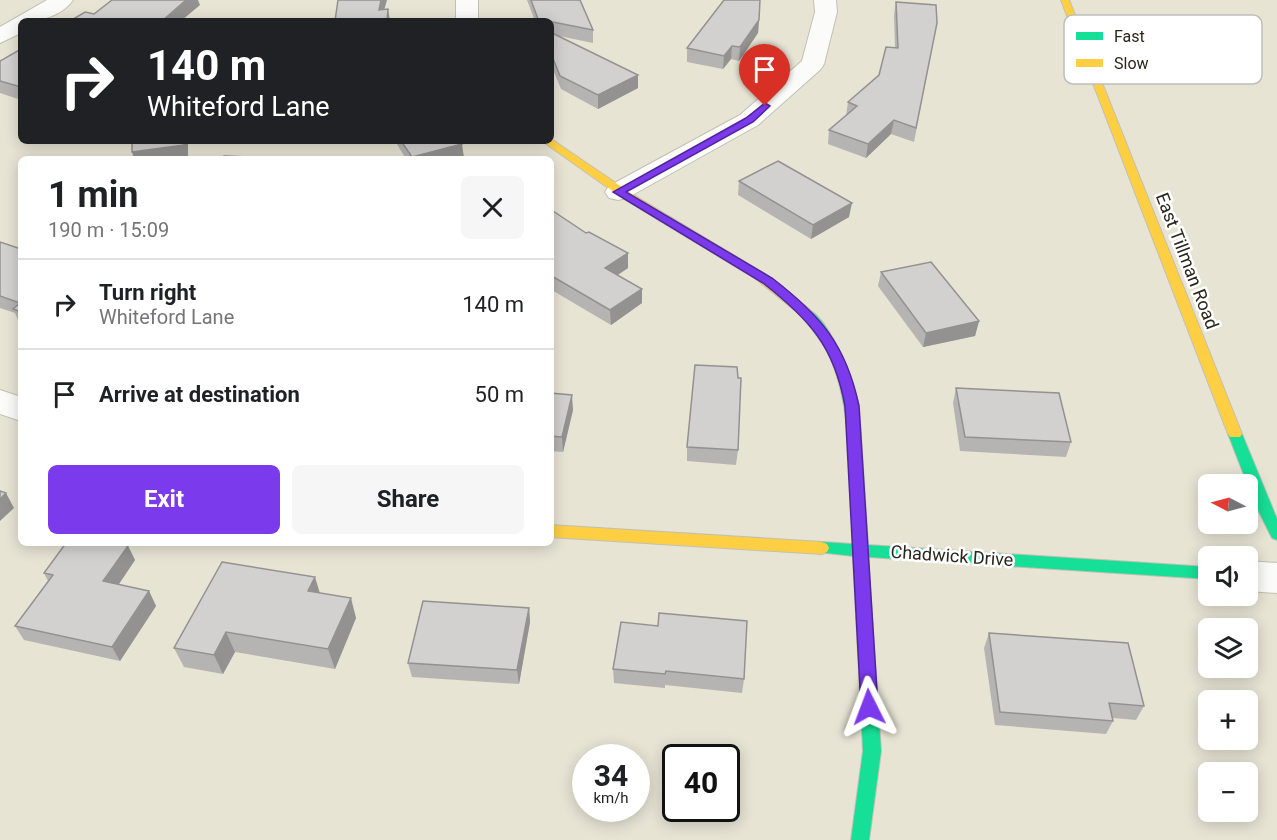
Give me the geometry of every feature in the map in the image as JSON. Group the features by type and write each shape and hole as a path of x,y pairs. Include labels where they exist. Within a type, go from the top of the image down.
{"street":[{"path":"32,18 62,0"},
{"path":"467,0 467,18"},
{"path":"618,192 749,120 813,64 826,12 825,0"},
{"name":"East Tillman Road","path":"1065,0 1071,15"},
{"path":"0,36 18,26"},
{"name":"East Tillman Road","path":"1098,84 1263,506 1277,534"},
{"path":"551,144 618,192 768,280 810,317 829,342 846,375 852,406 872,752 860,840"},
{"path":"0,401 18,409"},
{"name":"Chadwick Drive","path":"554,531 1198,572"},
{"path":"1258,577 1277,578"}],"building":[{"path":"112,0 186,0 165,18 75,18 85,12 94,14"},
{"path":"338,0 381,0 379,10 388,9 387,18 335,18"},
{"path":"531,0 580,0 593,30 554,22 554,18 538,18"},
{"path":"724,0 760,0 759,20 740,47 732,46 724,56 687,48"},
{"path":"896,2 936,5 937,23 916,128 894,120 868,144 829,130 857,106 848,102 879,75 886,47 898,48"},
{"path":"554,34 638,75 598,95 560,76 554,61"},
{"path":"18,51 18,86 0,81 0,61"},
{"path":"132,144 184,144 184,145 132,152"},
{"path":"403,144 462,144 416,156 411,156"},
{"path":"778,161 852,203 813,225 739,181"},
{"path":"554,212 586,233 589,232 628,253 605,268 642,289 610,310 554,277"},
{"path":"0,242 18,248 18,302 0,296"},
{"path":"931,262 979,321 926,333 881,272"},
{"path":"695,365 737,367 738,378 741,378 738,450 687,447"},
{"path":"956,388 1059,393 1071,442 965,437"},
{"path":"554,393 572,395 562,437 554,436"},
{"path":"0,491 6,493 0,499"},
{"path":"64,546 128,546 103,581 149,591 112,647 15,626 53,575 44,573"},
{"path":"222,562 315,577 308,591 351,598 328,649 226,632 214,655 174,648"},
{"path":"423,601 529,608 517,670 408,663"},
{"path":"659,613 747,621 744,679 666,671 665,674 613,669 621,622 658,626"},
{"path":"989,633 1128,643 1144,706 1109,703 1113,721 1000,712"}],"traffic: fast":[{"path":"805,312 822,333 835,355 852,406 872,751 860,840"},
{"path":"1235,434 1263,506 1277,534"},
{"path":"822,548 1198,572"}],"traffic: slow":[{"path":"1065,0 1071,15"},
{"path":"1098,84 1235,434"},
{"path":"551,144 628,197 761,276 805,312"},
{"path":"554,531 822,548"}],"route":[{"path":"765,106 749,120 618,192 768,280 810,317 829,342 846,375 852,406 869,707"}]}
